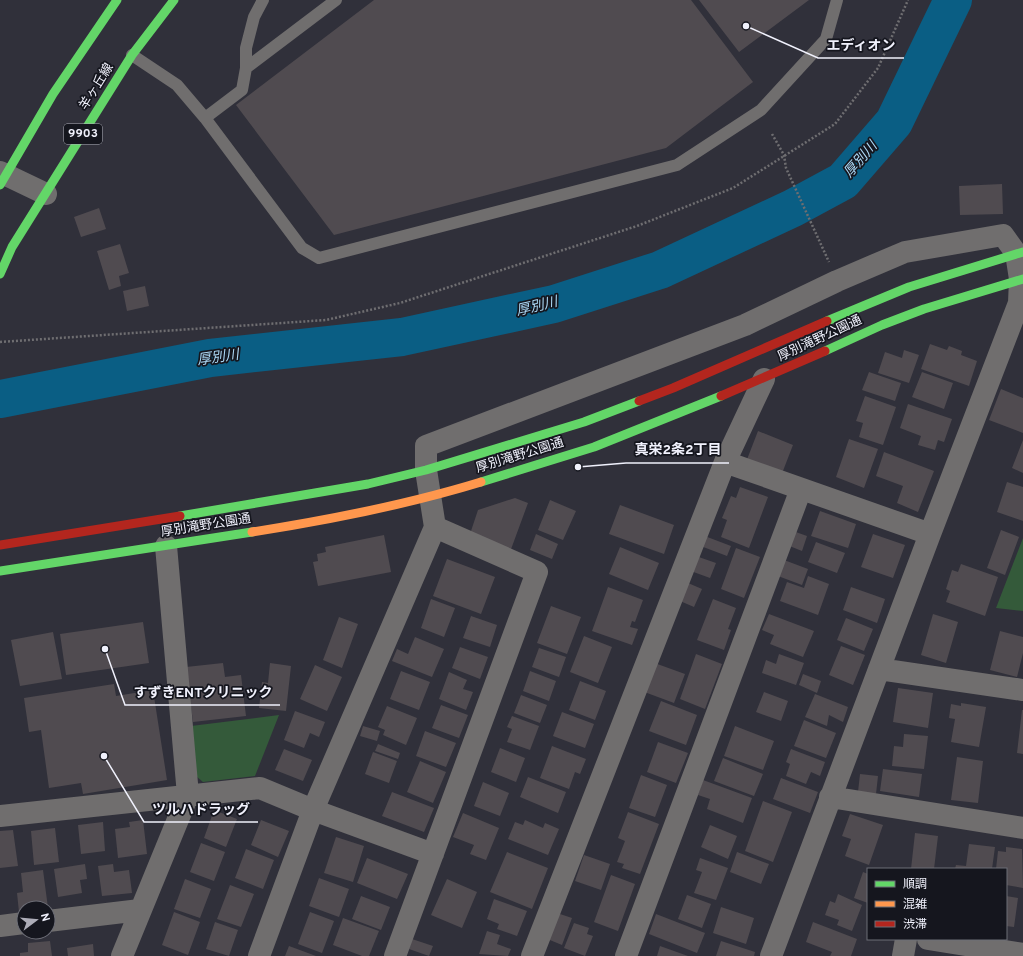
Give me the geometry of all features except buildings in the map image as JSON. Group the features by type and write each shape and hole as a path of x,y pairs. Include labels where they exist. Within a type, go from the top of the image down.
{"main road":[{"path":"2,177 53,94 117,0"},
{"name":"羊ヶ丘線","path":"0,274 12,247 132,55 174,0"},
{"name":"厚別滝野公園通","path":"0,545 368,484 426,470 584,422 673,388 863,305 909,287 1020,252"},
{"name":"厚別滝野公園通","path":"0,571 302,524 431,497 594,447 764,380 882,325 924,309 1022,279"}],"street":[{"path":"2,177 46,194"},
{"path":"259,956 313,810 435,528 426,470 426,446 745,325 837,281 906,252 1003,235 1020,252 1022,279 1019,303 830,797 771,956"},
{"path":"532,956 725,462 764,380"},
{"path":"725,462 930,534"},
{"path":"626,956 801,489"},
{"path":"394,956 433,854 536,572 435,528"},
{"path":"122,956 188,795 166,546"},
{"path":"879,669 1023,690"},
{"path":"0,816 260,788 313,810 433,854"},
{"path":"830,797 1023,828"},
{"path":"56,920 140,910"},
{"path":"0,926 16,925"},
{"path":"903,956 906,940"},
{"path":"934,940 1023,954"}],"lane":[{"path":"204,118 242,90 246,68 246,48 254,17 263,0"},
{"path":"246,68 336,0"},
{"path":"132,55 177,85 204,118 302,248 319,258 677,165 761,110 826,39 837,0"}],"path":[{"path":"0,342 326,320 400,303 638,226 733,188 835,124 878,68 908,0"},
{"path":"772,134 784,155 786,168 830,263"}],"green space":[{"path":"1023,538 1023,611 996,608"},
{"path":"279,715 255,776 203,782 196,776 191,726"}],"waterway":[{"name":"厚別川","path":"0,399 210,358 402,337 554,304 660,270 793,208 843,181 894,122 953,0"}],"traffic: fast":[{"path":"0,185 53,94 117,0"},
{"path":"0,274 12,247 132,55 174,0"},
{"path":"827,321 909,287 1023,252"},
{"path":"825,351 882,325 924,309 1023,279"},
{"path":"481,482 594,447 721,396"},
{"path":"180,516 368,484 426,470 584,422 639,401"},
{"path":"0,571 252,532"}],"traffic: slow":[{"path":"252,532 367,511 424,498 481,482"}],"traffic: jam":[{"path":"639,401 673,388 827,321"},
{"path":"721,396 825,351"},
{"path":"0,545 180,516"}],"place":[{"name":"エディオン","path":"746,26"},
{"name":"真栄2条2丁目","path":"578,467"},
{"name":"すずきENTクリニック","path":"105,649"},
{"name":"ツルハドラッグ","path":"104,756"}]}
